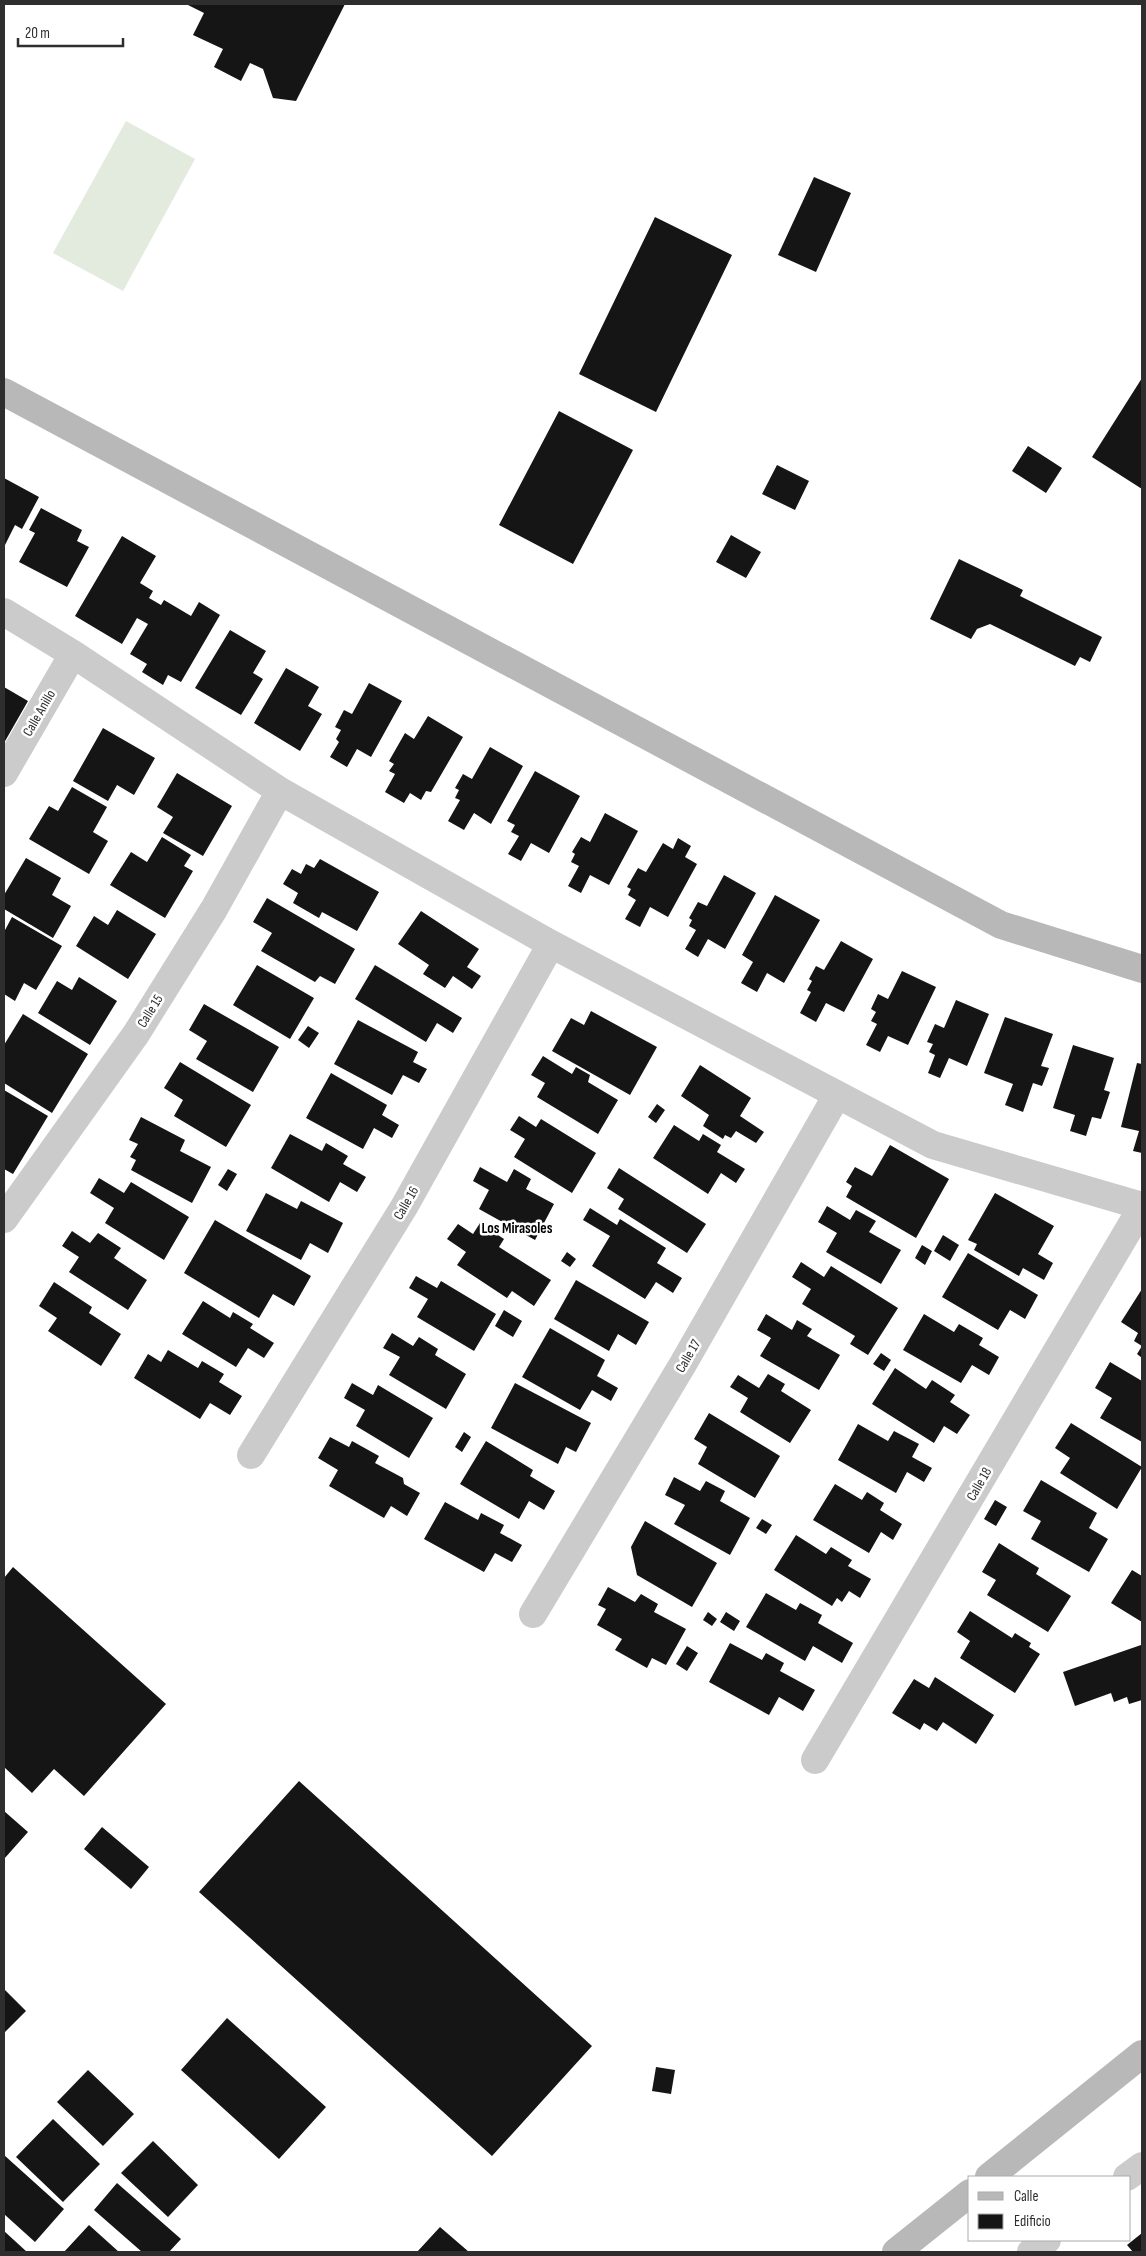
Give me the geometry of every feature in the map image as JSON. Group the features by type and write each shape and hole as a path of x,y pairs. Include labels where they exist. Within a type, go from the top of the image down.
{"street":[{"path":"4,392 1001,925 1142,969"},
{"path":"4,612 74,654 280,791 551,944 837,1095 933,1145 1142,1206"},
{"name":"Calle Anillo","path":"4,772 74,654"},
{"name":"Calle 15","path":"4,1219 136,1034 214,909 280,791"},
{"name":"Calle 16","path":"251,1455 404,1207 551,944"},
{"name":"Calle 17","path":"533,1614 683,1364 837,1095"},
{"name":"Calle 18","path":"815,1760 1142,1206"},
{"path":"990,2176 1142,2054"},
{"path":"1128,2176 1142,2166"},
{"path":"896,2252 968,2195"},
{"path":"1031,2252 1046,2241"}],"shaded area":[{"path":"126,121 195,159 123,291 53,253"}],"building":[{"path":"189,4 345,4 296,101 273,98 263,69 250,63 241,81 214,67 223,49 193,35 204,13"},
{"path":"814,177 851,193 816,272 778,255"},
{"path":"655,217 732,255 656,412 579,374"},
{"path":"1142,378 1142,489 1092,457"},
{"path":"559,411 633,450 573,564 499,525"},
{"path":"1028,446 1062,468 1046,493 1012,471"},
{"path":"777,465 809,481 795,510 762,494"},
{"path":"4,478 39,497 22,529 15,525 4,547"},
{"path":"41,508 82,530 77,541 89,547 67,587 19,562 35,533 29,530"},
{"path":"731,535 761,552 746,578 716,562"},
{"path":"122,536 156,556 140,583 153,591 149,598 161,605 164,600 191,616 199,602 220,615 181,682 168,675 163,685 142,672 147,664 130,654 148,624 137,618 122,644 75,616"},
{"path":"959,559 1023,590 1020,596 1102,637 1090,662 1080,657 1075,666 990,624 977,629 971,639 930,619"},
{"path":"230,630 266,651 253,673 263,679 241,715 195,688"},
{"path":"286,668 319,687 308,706 322,714 300,751 254,723"},
{"path":"369,683 402,701 371,757 357,749 347,767 330,757 339,742 336,739 341,730 335,727 344,710 352,714"},
{"path":"4,687 28,701 4,743"},
{"path":"428,716 463,737 431,792 426,791 421,800 410,793 404,803 385,792 395,774 389,771 394,764 389,761 405,733 414,739"},
{"path":"103,728 155,758 134,795 117,785 108,801 73,781"},
{"path":"490,747 523,766 491,824 474,813 464,830 448,821 460,800 455,798 459,790 455,788 463,774 472,779"},
{"path":"535,771 580,796 549,853 531,843 521,861 508,854 519,836 511,832 515,825 507,821"},
{"path":"177,773 232,806 203,856 163,833 173,817 157,807"},
{"path":"72,787 107,807 93,832 108,841 89,874 29,839 49,806 58,811"},
{"path":"605,813 638,831 609,885 590,875 581,893 568,886 579,866 571,862 575,854 572,852 581,837 590,842"},
{"path":"162,837 191,855 184,866 193,871 165,918 110,885 131,852 147,862"},
{"path":"678,838 691,846 685,857 697,864 668,917 650,907 640,927 625,919 636,900 628,895 631,889 627,887 638,868 646,872 663,843 673,849"},
{"path":"26,858 61,878 52,895 71,906 53,938 4,909 4,895"},
{"path":"320,859 379,892 357,931 322,912 319,918 293,903 298,893 283,884 292,869 301,874 306,864 314,868"},
{"path":"724,875 756,893 725,949 708,939 698,957 685,949 696,930 689,926 692,920 689,918 698,902 707,906"},
{"path":"775,895 820,920 784,983 767,973 757,992 741,983 753,962 742,955"},
{"path":"267,898 355,949 335,984 320,976 315,982 261,951 272,933 253,922"},
{"path":"117,910 156,934 128,979 76,946 94,916 108,925"},
{"path":"421,911 479,949 467,967 481,976 472,989 453,976 445,988 423,974 429,965 398,944"},
{"path":"12,917 62,946 36,990 24,983 15,1001 4,994 4,932"},
{"path":"841,941 873,959 844,1012 826,1003 816,1022 800,1013 811,992 807,990 812,981 809,979 816,966 824,970"},
{"path":"257,965 314,998 290,1039 233,1005"},
{"path":"375,965 462,1018 453,1033 437,1023 426,1042 355,999"},
{"path":"902,971 936,987 908,1045 888,1036 880,1052 866,1045 877,1024 871,1021 876,1012 871,1009 878,994 888,999"},
{"path":"79,977 117,1001 90,1045 38,1013 57,981 72,990"},
{"path":"956,1000 989,1014 967,1066 949,1058 940,1078 928,1073 935,1055 929,1052 933,1044 927,1042 935,1024 944,1028"},
{"path":"204,1004 279,1047 253,1092 196,1059 207,1041 189,1030"},
{"path":"591,1011 657,1047 630,1095 552,1051 571,1018 584,1025"},
{"path":"23,1014 88,1054 52,1113 4,1083 4,1045"},
{"path":"1005,1017 1053,1034 1041,1066 1049,1068 1042,1086 1033,1083 1023,1112 1005,1105 1013,1084 984,1073"},
{"path":"358,1020 418,1052 413,1062 427,1069 419,1083 403,1075 392,1095 334,1064"},
{"path":"308,1026 319,1033 309,1048 298,1040"},
{"path":"1073,1045 1114,1058 1104,1090 1110,1092 1101,1119 1092,1117 1086,1136 1070,1131 1075,1115 1053,1108"},
{"path":"543,1056 572,1074 576,1067 590,1075 588,1082 618,1100 598,1134 537,1097 545,1083 531,1075"},
{"path":"180,1062 251,1105 226,1147 174,1116 183,1100 164,1088"},
{"path":"1137,1063 1142,1064 1142,1153 1133,1151 1139,1131 1121,1127"},
{"path":"700,1065 751,1098 740,1116 764,1132 756,1143 736,1131 731,1138 725,1135 723,1139 703,1126 709,1115 681,1096"},
{"path":"331,1073 387,1105 382,1115 399,1125 392,1138 374,1128 363,1149 306,1118"},
{"path":"4,1090 48,1116 13,1174 4,1169"},
{"path":"657,1104 665,1110 656,1123 648,1117"},
{"path":"519,1116 536,1127 541,1119 596,1153 572,1193 514,1157 525,1139 510,1130"},
{"path":"141,1117 185,1140 180,1151 211,1167 192,1203 131,1170 136,1160 130,1157 138,1144 129,1140"},
{"path":"674,1125 699,1141 703,1134 721,1145 717,1152 745,1169 736,1183 721,1173 708,1194 653,1158"},
{"path":"290,1134 322,1151 326,1143 348,1156 343,1164 366,1177 357,1192 340,1182 329,1202 271,1168"},
{"path":"890,1145 949,1179 916,1238 846,1197 852,1186 846,1182 855,1167 872,1176"},
{"path":"480,1167 507,1182 514,1169 531,1179 526,1189 554,1204 535,1240 479,1209 489,1190 473,1181"},
{"path":"619,1168 706,1224 687,1253 618,1209 624,1199 607,1188"},
{"path":"228,1169 237,1174 227,1191 218,1185"},
{"path":"99,1178 124,1193 131,1182 189,1217 164,1260 105,1223 114,1208 90,1193"},
{"path":"266,1193 297,1209 301,1201 343,1223 328,1253 310,1243 301,1260 246,1231"},
{"path":"995,1193 1054,1226 1038,1254 1053,1263 1044,1280 1023,1268 1019,1276 974,1250 977,1244 968,1240"},
{"path":"827,1206 850,1220 856,1210 876,1221 869,1232 901,1250 881,1284 826,1252 837,1233 818,1222"},
{"path":"590,1208 617,1225 620,1219 666,1248 657,1263 682,1278 673,1293 656,1282 645,1299 592,1266 610,1236 583,1220"},
{"path":"215,1220 311,1276 294,1306 273,1294 259,1318 184,1273"},
{"path":"480,1223 504,1239 499,1247 551,1280 534,1306 512,1291 507,1298 457,1265 466,1252 447,1239 458,1224 473,1234"},
{"path":"72,1231 90,1243 98,1233 121,1248 114,1258 147,1280 128,1310 69,1272 79,1257 62,1246"},
{"path":"943,1235 959,1245 950,1261 934,1251"},
{"path":"922,1245 932,1251 925,1265 915,1258"},
{"path":"567,1252 576,1259 570,1267 561,1261"},
{"path":"968,1253 1038,1295 1025,1319 1010,1310 998,1330 942,1297"},
{"path":"801,1262 824,1277 831,1266 898,1308 868,1355 850,1344 855,1336 802,1304 811,1289 792,1277"},
{"path":"416,1276 437,1288 441,1281 496,1314 474,1351 417,1317 428,1299 409,1288"},
{"path":"576,1280 649,1322 636,1345 618,1334 609,1351 554,1319"},
{"path":"54,1282 92,1307 89,1313 121,1334 101,1366 48,1331 57,1318 39,1306"},
{"path":"1142,1289 1142,1346 1134,1341 1138,1333 1121,1322"},
{"path":"203,1301 230,1318 233,1312 253,1324 250,1328 274,1343 264,1358 248,1348 236,1367 182,1334"},
{"path":"504,1310 522,1321 513,1337 495,1326"},
{"path":"766,1314 792,1330 797,1320 812,1329 807,1336 840,1355 819,1390 760,1356 771,1338 757,1330"},
{"path":"924,1314 954,1332 959,1324 983,1338 979,1345 999,1357 989,1375 972,1365 961,1383 903,1350"},
{"path":"550,1328 605,1360 597,1376 618,1388 611,1401 592,1390 580,1410 522,1377"},
{"path":"392,1333 413,1346 419,1337 438,1349 435,1355 466,1374 446,1409 389,1375 400,1357 383,1348"},
{"path":"1142,1346 1142,1358 1137,1354"},
{"path":"168,1350 198,1368 202,1361 224,1374 219,1382 242,1396 230,1415 210,1403 200,1419 134,1378 148,1354 161,1362"},
{"path":"881,1353 891,1360 884,1371 873,1364"},
{"path":"1110,1362 1142,1381 1142,1442 1100,1418 1112,1398 1095,1388"},
{"path":"895,1368 926,1389 932,1380 955,1395 950,1402 970,1415 957,1434 944,1426 934,1443 872,1404"},
{"path":"768,1374 785,1384 781,1391 811,1410 790,1443 740,1412 748,1398 730,1387 738,1375 759,1388"},
{"path":"352,1383 373,1395 378,1385 433,1418 409,1458 356,1426 365,1410 344,1398"},
{"path":"515,1383 591,1423 576,1452 566,1447 558,1464 491,1428"},
{"path":"709,1413 780,1456 755,1498 698,1464 707,1447 694,1439"},
{"path":"1071,1423 1142,1467 1117,1509 1060,1473 1070,1458 1055,1448"},
{"path":"858,1424 888,1441 894,1431 919,1444 912,1457 932,1468 924,1482 907,1472 896,1493 838,1460"},
{"path":"464,1432 471,1437 462,1452 455,1447"},
{"path":"330,1437 349,1447 352,1441 379,1456 375,1463 403,1478 404,1484 420,1493 407,1516 391,1506 384,1518 329,1486 338,1470 318,1458"},
{"path":"486,1441 533,1470 530,1476 555,1491 544,1510 529,1501 519,1519 460,1484"},
{"path":"674,1477 700,1491 706,1481 725,1491 720,1501 750,1518 730,1555 674,1524 685,1505 665,1495"},
{"path":"1041,1480 1097,1513 1089,1528 1108,1539 1089,1572 1031,1539 1041,1521 1023,1511"},
{"path":"835,1484 862,1500 867,1492 884,1503 880,1510 902,1524 893,1540 881,1532 869,1553 813,1520"},
{"path":"995,1500 1007,1507 996,1526 984,1519"},
{"path":"445,1502 478,1520 481,1513 504,1525 500,1533 522,1545 512,1562 495,1553 484,1572 424,1539"},
{"path":"762,1519 772,1525 766,1534 756,1528"},
{"path":"645,1521 717,1563 692,1607 637,1575 631,1547"},
{"path":"796,1535 826,1554 831,1547 852,1560 848,1566 871,1579 860,1598 849,1591 842,1602 837,1598 832,1606 774,1570"},
{"path":"999,1543 1039,1568 1036,1574 1071,1596 1048,1632 987,1595 996,1580 982,1572"},
{"path":"13,1567 166,1704 84,1796 54,1769 32,1793 4,1767 4,1578"},
{"path":"1132,1570 1142,1576 1142,1622 1111,1603"},
{"path":"608,1587 635,1602 641,1594 658,1604 654,1612 686,1629 666,1665 652,1658 647,1668 615,1650 622,1639 597,1625 606,1609 598,1605"},
{"path":"766,1593 796,1610 800,1603 822,1615 818,1623 853,1643 842,1663 813,1646 805,1661 746,1627"},
{"path":"970,1611 1012,1638 1015,1633 1031,1643 1029,1647 1040,1654 1015,1693 960,1658 970,1641 957,1632"},
{"path":"708,1612 717,1619 712,1626 703,1620"},
{"path":"726,1612 740,1621 734,1631 720,1622"},
{"path":"730,1643 762,1660 766,1653 784,1663 780,1671 815,1690 803,1711 779,1697 769,1715 709,1682"},
{"path":"1141,1645 1142,1700 1129,1704 1127,1697 1114,1702 1111,1693 1075,1706 1063,1672"},
{"path":"687,1646 698,1653 687,1671 676,1664"},
{"path":"935,1677 994,1715 976,1744 943,1722 937,1731 924,1723 920,1730 892,1713 914,1679 929,1688"},
{"path":"299,1781 592,2046 492,2156 199,1892"},
{"path":"4,1811 28,1832 4,1859"},
{"path":"102,1827 149,1867 131,1889 84,1849"},
{"path":"4,1989 26,2011 4,2033"},
{"path":"227,2018 326,2107 279,2159 181,2070"},
{"path":"656,2067 675,2070 671,2094 652,2091"},
{"path":"88,2070 134,2114 103,2146 57,2102"},
{"path":"53,2119 100,2164 63,2202 16,2157"},
{"path":"153,2141 198,2185 168,2217 121,2173"},
{"path":"4,2155 64,2209 35,2242 4,2214"},
{"path":"117,2183 181,2239 169,2252 142,2252 94,2210"},
{"path":"89,2225 119,2252 64,2252"},
{"path":"440,2227 469,2252 417,2252"},
{"path":"4,2231 27,2252 4,2252"},
{"path":"1142,2233 1142,2252 1133,2252 1127,2245"}],"district":[{"name":"Los Mirasoles","path":"517,1228"}]}
